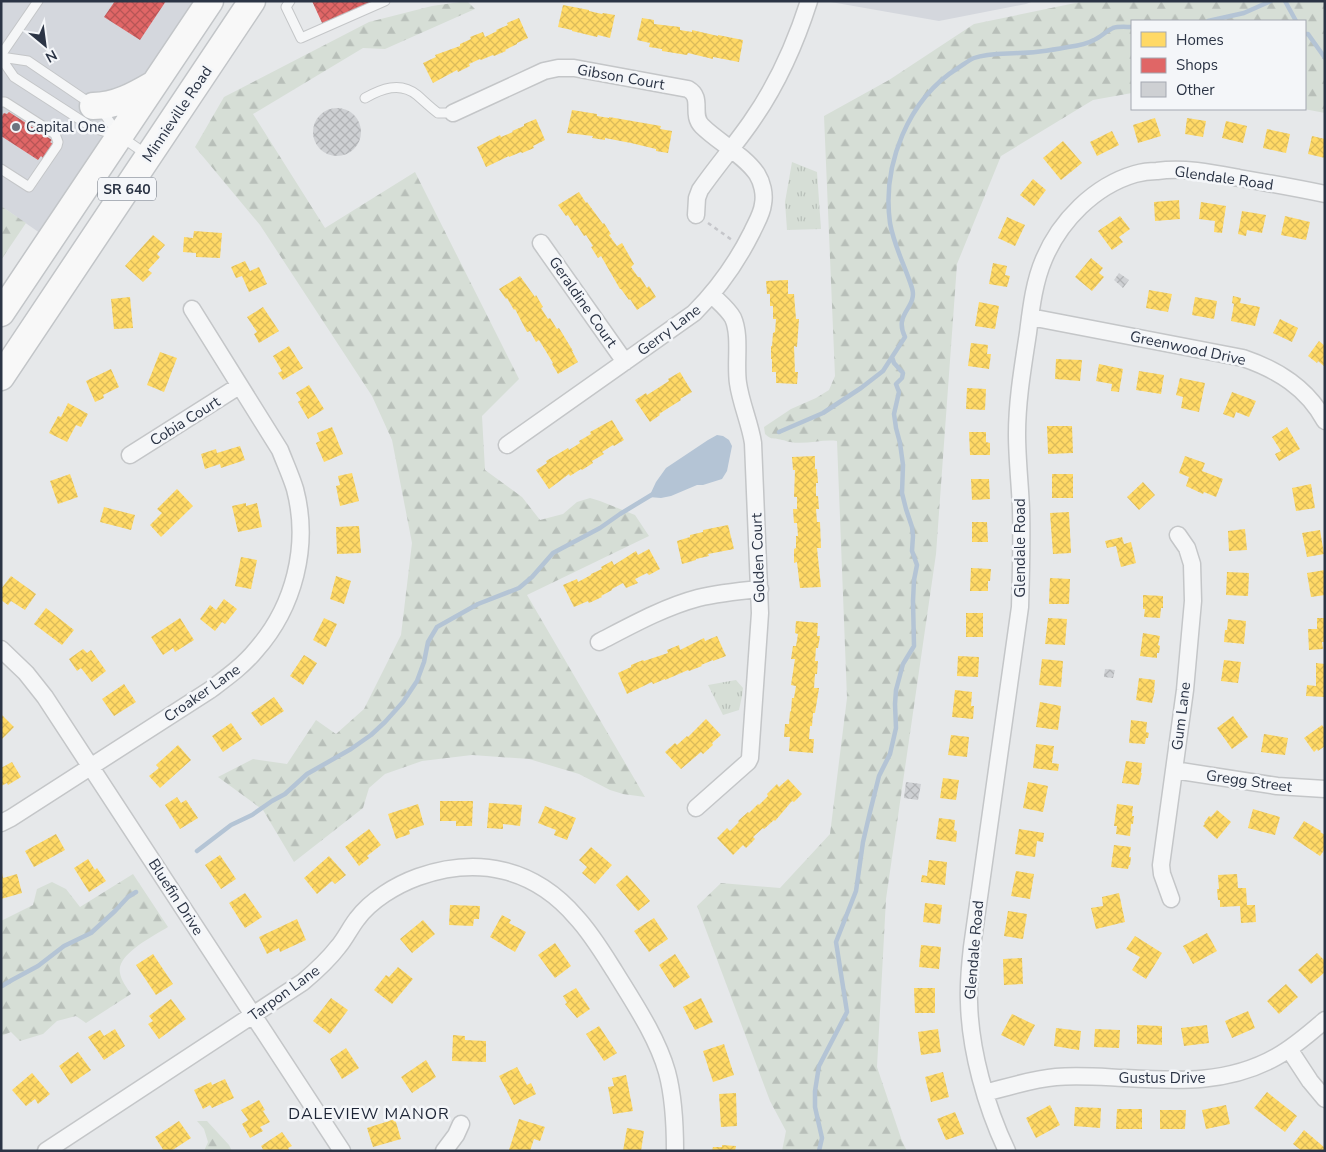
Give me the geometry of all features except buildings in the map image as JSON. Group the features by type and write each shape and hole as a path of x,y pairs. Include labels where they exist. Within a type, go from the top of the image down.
{"main road":[{"name":"Minnieville Road","path":"1,377 252,1"},
{"name":"SR 640","path":"1,313 155,84 205,6"},
{"path":"93,106 108,105 120,101 155,84"}],"street":[{"path":"696,215 697,198 700,190 752,122 785,66 799,33 809,1"},
{"name":"Gibson Court","path":"453,113 544,71 558,68 574,68 688,89 696,99 696,116 698,120 707,130 732,149"},
{"name":"Gerry Lane","path":"507,444 694,313 712,295 744,248 760,215 764,197 762,185 757,174 732,149"},
{"name":"Glendale Road","path":"1007,1151 985,1093 971,1032 970,972 1020,607 1022,559 1017,436 1018,408 1030,317 1043,261 1052,242 1064,224 1080,207 1102,190 1136,174 1159,170 1183,170 1217,174 1325,194"},
{"name":"Geraldine Court","path":"541,242 625,362"},
{"name":"Golden Court","path":"696,808 746,765 750,758 760,613 753,443 738,382 736,331 732,317 712,295"},
{"name":"Croaker Lane","path":"1,823 12,818 210,690 242,665 271,632 292,588 297,569 300,544 300,520 295,491 289,472 280,450 192,309"},
{"name":"Greenwood Drive","path":"1030,317 1243,358 1275,372 1296,385 1320,412 1325,421"},
{"name":"Cobia Court","path":"130,455 240,386"},
{"name":"Gum Lane","path":"1172,899 1162,874 1161,865 1185,690 1193,602 1192,564 1187,548 1178,535"},
{"path":"599,642 625,628 697,598 760,589"},
{"name":"Bluefin Drive","path":"1,649 26,673 41,691 342,1151"},
{"name":"Gregg Street","path":"1174,770 1277,786 1325,789"},
{"name":"Tarpon Lane","path":"46,1151 303,982 323,965 363,912 380,897 417,877 440,870 482,866 503,870 543,888 561,901 576,917 599,948 634,1001 658,1046 673,1096 675,1151"},
{"name":"Gustus Drive","path":"985,1093 1056,1077 1082,1076 1178,1080 1222,1077 1242,1072 1266,1062 1288,1049 1325,1020"},
{"path":"1288,1049 1310,1082 1325,1099"},
{"path":"444,1151 456,1135 461,1124"}],"lane":[{"path":"1,57 38,1"},
{"path":"290,1 286,7 301,38 385,1"},
{"path":"1,57 28,62 103,112 120,136"},
{"path":"1,57 14,77 93,128 120,136 149,156"},
{"path":"365,98 384,89 399,88 416,94 438,113 453,113"},
{"path":"1,102 6,102 55,134 57,138 57,146 29,187 1,169"}],"path":[{"path":"696,215 744,248"}],"shaded area":[{"path":"1,1 210,1 50,240 1,206"},
{"path":"825,1 1034,1 939,21"}],"green space":[{"path":"467,1 475,9 385,49 363,48 253,114 325,228 415,172 519,379 482,416 485,470 522,497 540,520 563,514 577,502 590,498 635,515 649,536 527,595 645,797 610,790 579,774 529,759 472,755 422,761 385,774 369,788 363,808 294,862 263,810 218,777 253,759 287,764 316,720 336,734 364,709 401,635 412,543 392,440 372,396 260,225 195,147 224,97 369,22 432,6"},
{"path":"1085,1 1325,1 1325,113 1306,109 1306,20 1131,20 1131,93 1093,100 1001,156 957,264 936,554 886,899 877,1067 907,1151 782,1151 786,1131 770,1101 697,906 721,883 780,888 830,834 847,698 837,441 789,442 765,434 764,427 791,409 829,390 835,376 824,116 889,80 974,24"},
{"path":"792,162 817,172 821,229 787,230 785,202"},
{"path":"1,206 26,223 1,260"},
{"path":"736,680 743,688 739,710 723,715 708,685"},
{"path":"133,874 168,927 137,946 120,966 123,981 131,994 86,1023 76,1016 57,1021 43,1034 20,1041 11,1032 1,1036 1,921 33,905 37,889 52,882 66,889 80,907"},
{"path":"197,1121 207,1121 229,1145 232,1151 204,1151 208,1142 204,1129"}],"water":[{"path":"717,435 729,440 732,446 727,471 722,479 697,485 671,496 661,498 649,497 656,482 666,468"}],"waterway":[{"path":"1212,20 1244,13 1271,1"},
{"path":"1285,1 1295,20"},
{"path":"819,1151 822,1138 815,1107 815,1091 819,1066 847,1012 836,942 856,891 863,842 870,812 879,776 890,754 896,728 896,690 903,664 914,646 913,601 917,565 912,551 912,527 902,493 903,465 894,414 899,392 896,384 902,378 903,373 894,363 892,357 905,337 902,322 913,295 890,223 890,179 895,157 902,135 912,115 925,97 940,81 972,59 991,54 1037,52 1078,45 1091,41 1113,28 1131,27"},
{"path":"1306,34 1308,34 1325,58"},
{"path":"779,432 823,413 861,388 883,371 892,357"},
{"path":"197,851 231,825 252,815 285,794 307,774 351,749 385,722 403,702 417,681 424,662 428,642 437,627 478,604 519,588 532,577 553,553 600,528 653,494"},
{"path":"2,986 38,966 64,946 91,933 128,897 136,892"}],"place":[{"name":"Capital One","path":"16,127"}],"district":[{"name":"DALEVIEW MANOR","path":"369,1114"}]}
